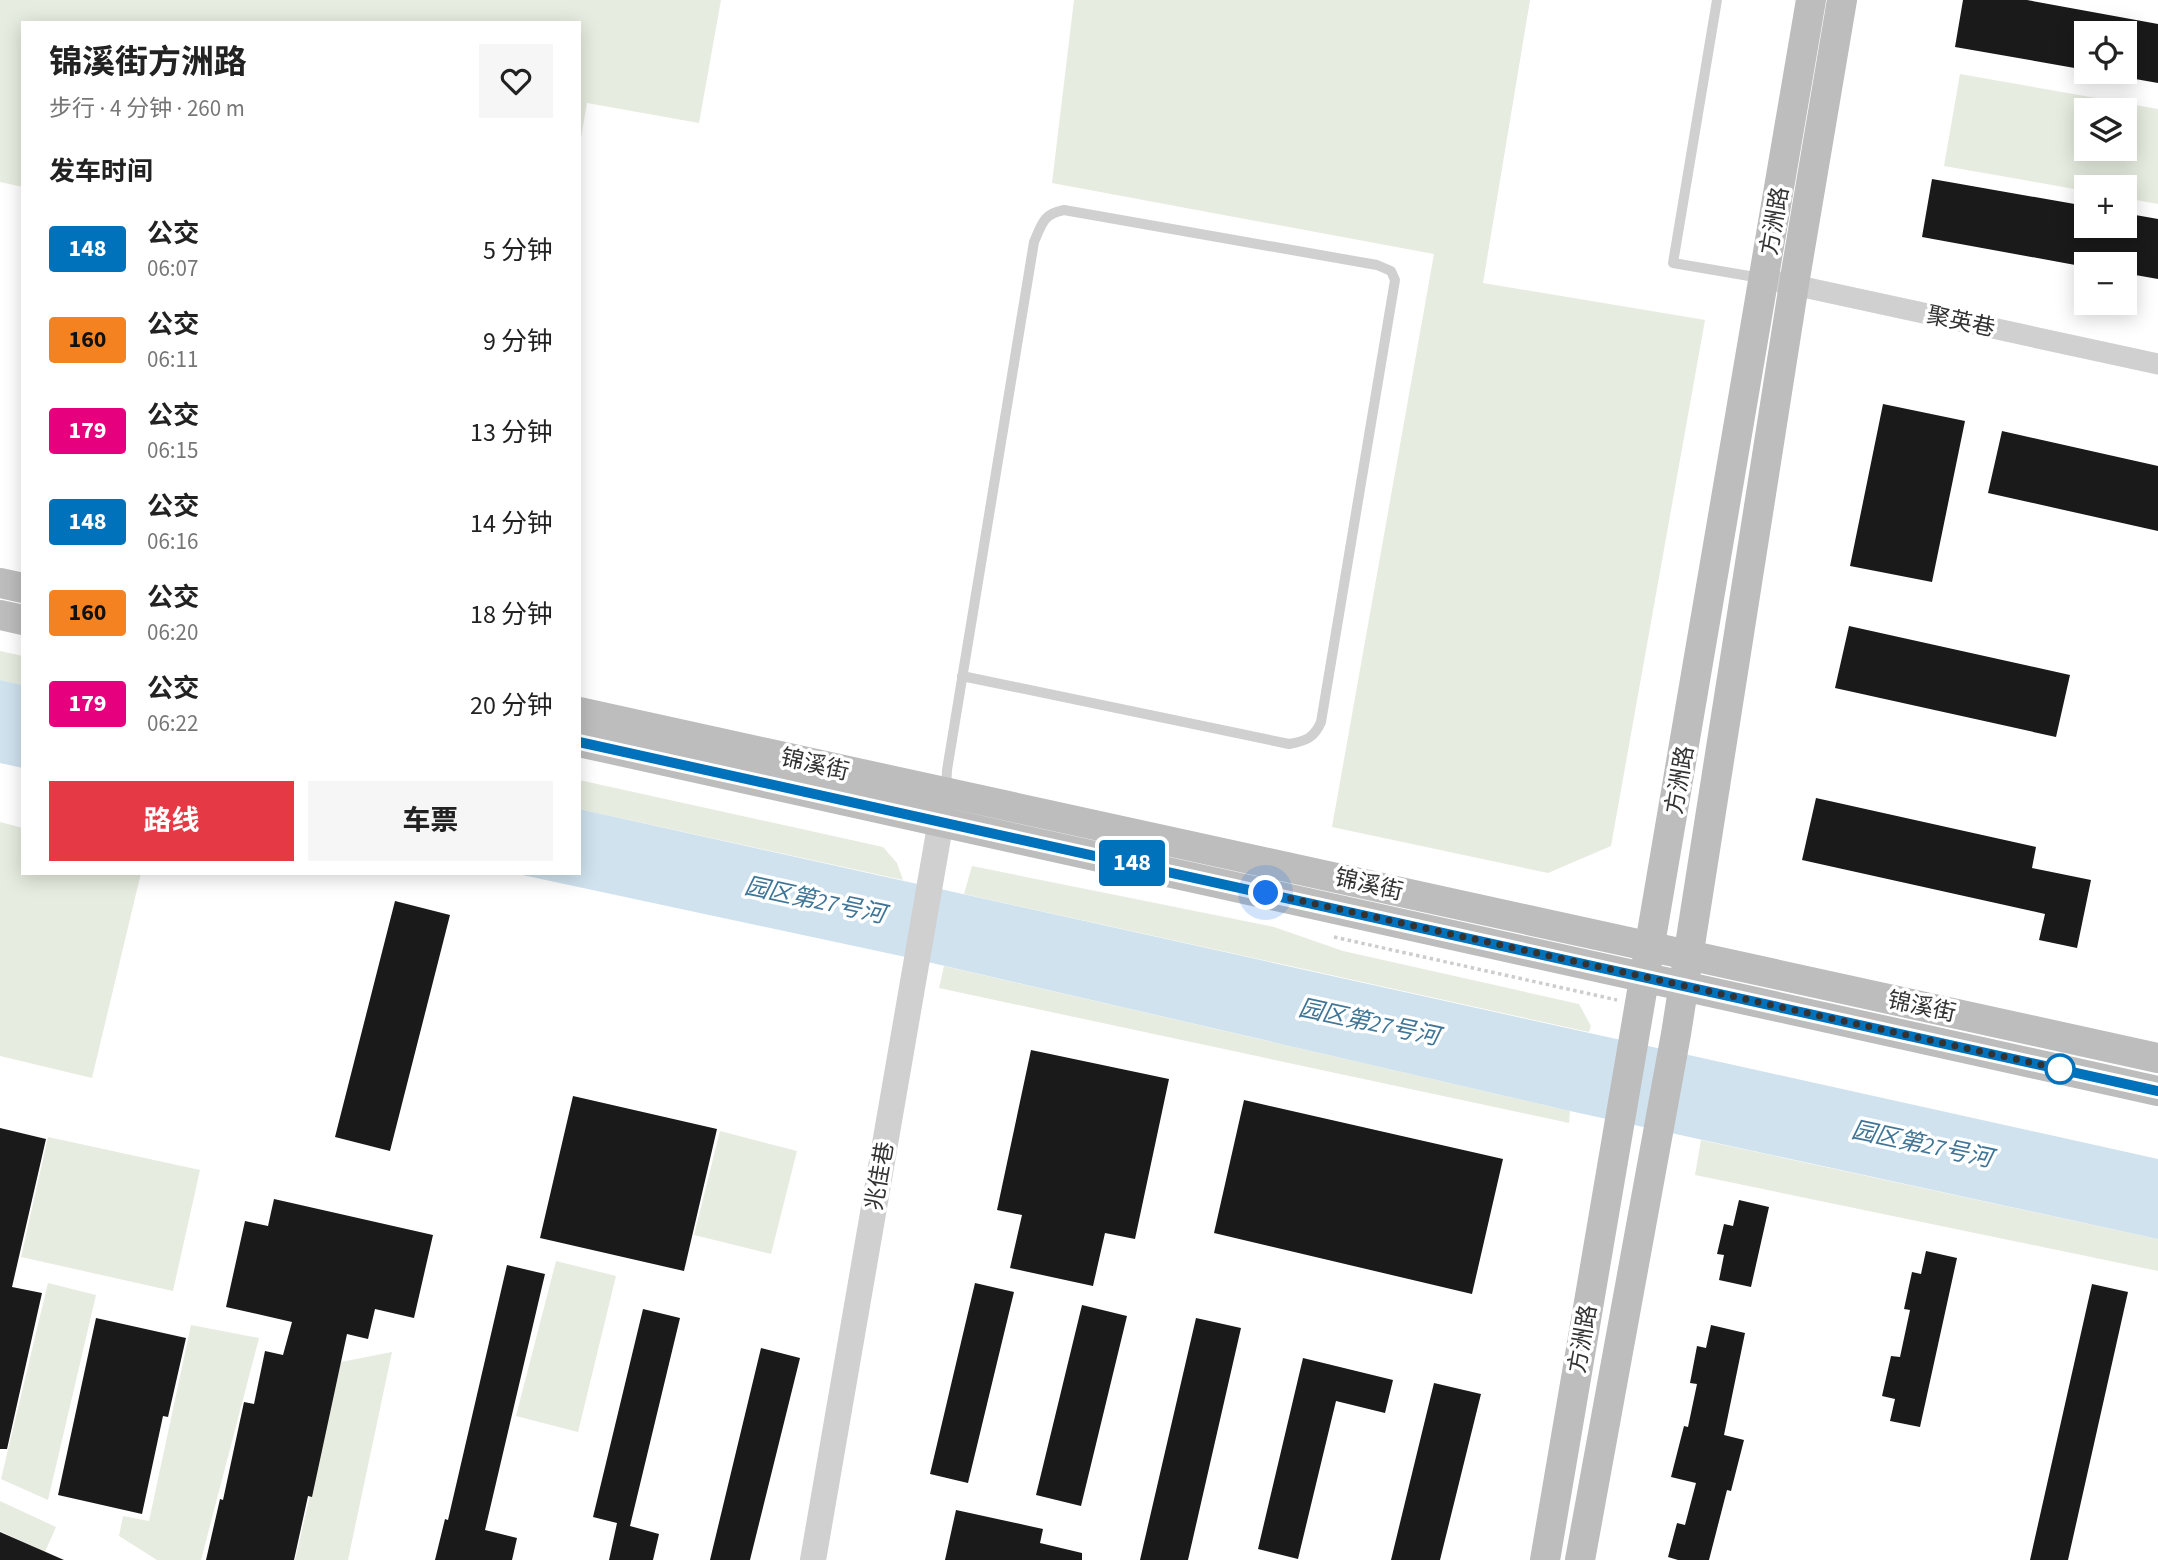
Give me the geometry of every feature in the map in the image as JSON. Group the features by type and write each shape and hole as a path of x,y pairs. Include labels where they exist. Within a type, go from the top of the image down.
{"main road":[{"name":"方洲路","path":"1545,1560 1811,0"},
{"name":"方洲路","path":"1580,1560 1676,1034 1794,284 1842,0"},
{"path":"0,583 21,588"},
{"path":"0,615 21,620"},
{"name":"锦溪街","path":"581,712 2158,1058"},
{"name":"锦溪街","path":"581,742 2158,1091"}],"street":[{"name":"聚英巷","path":"1764,279 2158,364"},
{"name":"兆佳巷","path":"813,1560 946,791"}],"lane":[{"path":"1717,0 1674,263 1764,279"},
{"path":"946,791 962,676 1034,242 1042,222 1052,212 1064,210 1377,265 1391,271 1395,280 1391,307 1321,722 1315,734 1305,741 1289,744 962,676"}],"shaded area":[{"path":"0,0 721,0 699,123 587,103 581,138 581,21 21,21 21,187 0,182"},
{"path":"1074,0 1530,0 1483,283 1705,320 1611,846 1548,873 1332,827 1434,254 1052,183"},
{"path":"1960,74 2096,98 2074,98 2074,161 2137,161 2137,105 2158,109 2158,204 2137,200 2137,175 2074,175 2074,189 1944,166"},
{"path":"0,651 21,656 21,685 0,680"},
{"path":"581,780 883,847 897,863 903,880 581,809"},
{"path":"0,822 21,827 21,875 141,875 92,1078 0,1056"},
{"path":"972,866 1274,927 1343,951 1579,1004 1591,1026 1589,1032 964,894"},
{"path":"944,966 1570,1111 1569,1123 939,988"},
{"path":"720,1131 797,1151 771,1254 694,1235"},
{"path":"48,1137 200,1170 173,1291 21,1257"},
{"path":"1701,1140 2158,1239 2158,1271 1695,1175"},
{"path":"556,1261 616,1276 578,1432 516,1416"},
{"path":"48,1283 96,1295 48,1500 1,1479"},
{"path":"191,1325 259,1338 201,1560 157,1560 119,1536 123,1516 149,1521"},
{"path":"392,1352 348,1560 295,1560 341,1362"},
{"path":"0,1501 56,1527 45,1552 0,1531"}],"water":[{"path":"0,680 21,685 21,768 0,763"},
{"name":"园区第27号河","path":"581,809 2158,1159 2158,1239 1570,1111 915,959 522,875 581,875"}],"building":[{"path":"1963,0 2027,0 2158,24 2158,83 2137,79 2137,21 2074,21 2074,68 1955,47"},
{"path":"1932,179 2074,204 2074,238 2137,238 2137,215 2158,219 2158,279 2137,275 2137,252 2074,252 2074,265 1922,237"},
{"path":"1883,404 1965,421 1932,582 1850,566"},
{"path":"2002,431 2158,466 2158,531 1988,493"},
{"path":"1849,626 2070,675 2056,737 1835,688"},
{"path":"1816,798 2036,847 2032,868 2091,880 2077,948 2039,940 2045,914 1802,860"},
{"path":"395,901 450,915 390,1151 335,1137"},
{"path":"1031,1050 1169,1079 1135,1239 1105,1233 1093,1286 1010,1268 1022,1215 997,1210"},
{"path":"573,1096 717,1129 684,1271 540,1238"},
{"path":"1244,1100 1503,1159 1472,1294 1214,1233"},
{"path":"0,1128 46,1139 12,1287 42,1293 7,1449 0,1449"},
{"path":"274,1199 433,1235 414,1318 375,1309 368,1339 347,1334 312,1497 308,1496 294,1560 206,1560 220,1499 223,1500 244,1402 254,1404 265,1351 283,1355 292,1322 226,1307 245,1221 268,1226"},
{"path":"1739,1200 1769,1207 1751,1287 1719,1280 1724,1255 1717,1254 1724,1224 1733,1226"},
{"path":"1926,1251 1957,1258 1920,1427 1890,1421 1895,1399 1882,1396 1891,1356 1900,1357 1910,1310 1904,1309 1912,1272 1921,1274"},
{"path":"507,1265 545,1274 485,1530 517,1538 512,1560 435,1560 445,1519 448,1520"},
{"path":"975,1283 1014,1292 968,1483 930,1474"},
{"path":"2092,1284 2128,1292 2068,1560 2030,1560"},
{"path":"1082,1305 1127,1316 1081,1506 1036,1495"},
{"path":"643,1309 680,1318 630,1526 659,1534 653,1560 609,1560 617,1523 593,1517"},
{"path":"96,1318 186,1338 168,1417 163,1416 142,1514 58,1495"},
{"path":"1196,1318 1241,1328 1188,1560 1140,1560"},
{"path":"1711,1325 1745,1333 1724,1435 1744,1440 1731,1491 1727,1490 1709,1560 1678,1560 1668,1557 1677,1523 1685,1525 1696,1483 1671,1477 1684,1426 1688,1427 1697,1384 1690,1383 1697,1346 1706,1348"},
{"path":"761,1348 800,1358 750,1560 710,1560"},
{"path":"1303,1358 1393,1380 1385,1413 1336,1401 1298,1559 1258,1549"},
{"path":"1434,1383 1481,1394 1440,1560 1391,1560"},
{"path":"956,1510 1043,1529 1040,1543 1082,1553 1082,1560 945,1560"},
{"path":"0,1532 64,1560 0,1560"}],"bus line":[{"name":"148","path":"581,742 2158,1091"}],"route":[{"path":"1266,893 2060,1069"}]}
